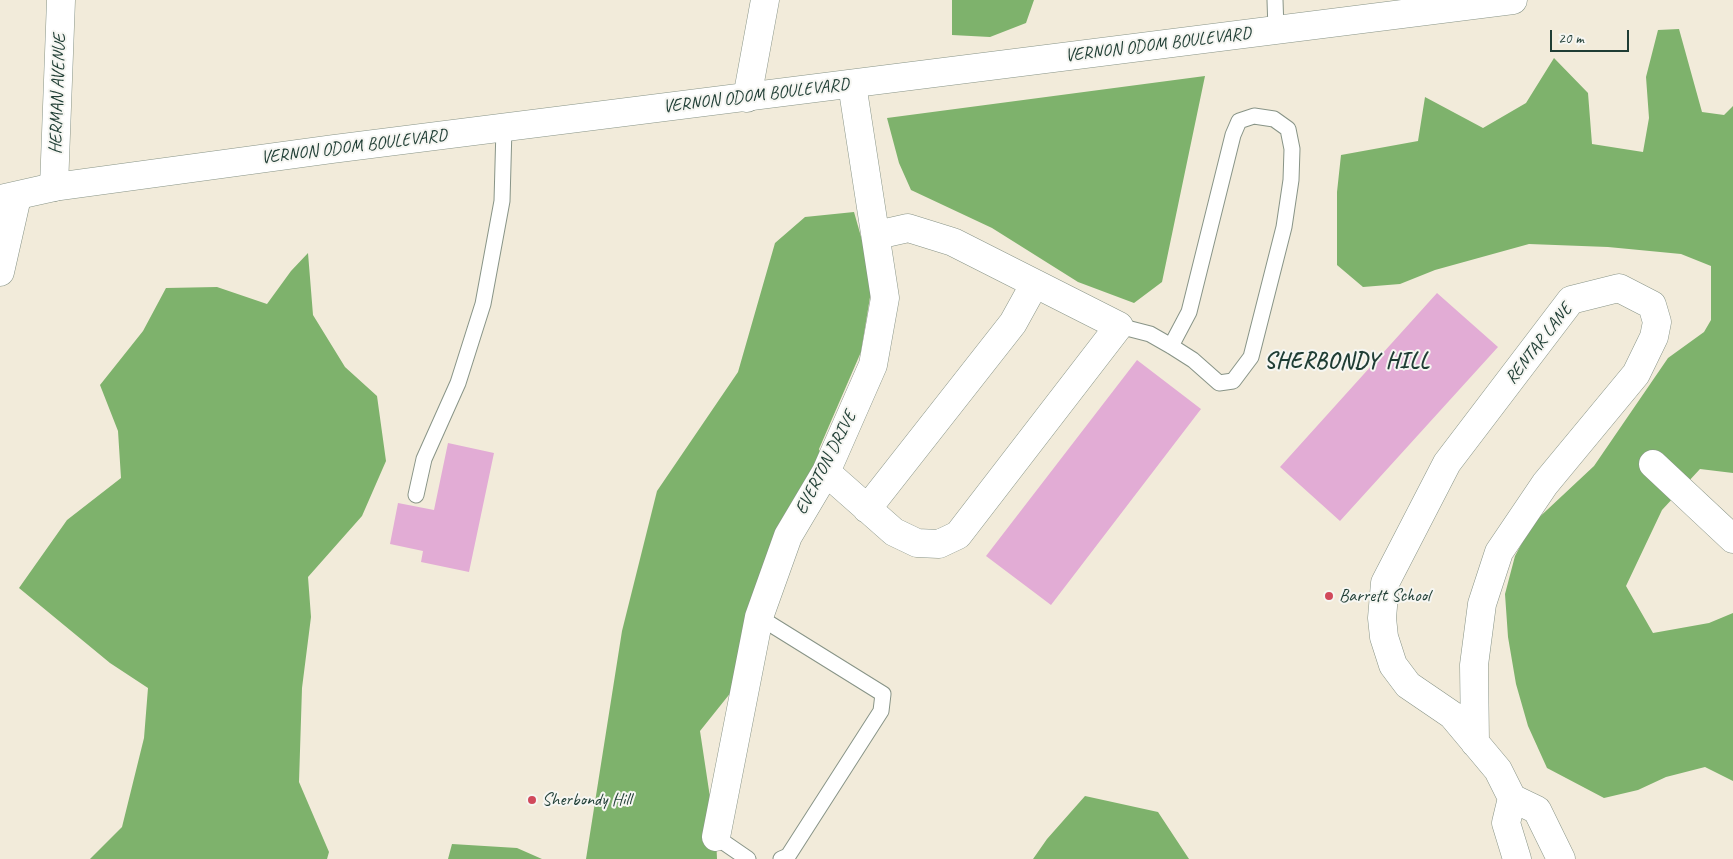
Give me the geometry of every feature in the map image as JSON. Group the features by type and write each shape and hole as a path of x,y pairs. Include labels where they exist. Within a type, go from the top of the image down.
{"street":[{"name":"HERMAN AVENUE","path":"54,187 62,0"},
{"path":"747,98 765,0"},
{"name":"VERNON ODOM BOULEVARD","path":"8,198 54,187 1276,30 1408,7 1513,0"},
{"name":"EVERTON DRIVE","path":"716,837 759,617 788,536 826,472 873,365 885,298 877,236 852,84"},
{"path":"0,272 8,198"},
{"path":"826,472 894,532 916,543 939,544 958,535 1119,326 953,242 928,232 908,228 877,236"},
{"path":"867,508 1014,323 1034,284"},
{"name":"RENTAR LANE","path":"1476,743 1474,665 1482,604 1499,552 1545,484 1636,374 1654,337 1657,322 1652,305 1619,288 1570,300 1447,463 1385,583 1382,618 1384,637 1393,665 1408,686 1452,715 1498,770 1512,798"},
{"path":"1654,464 1733,539"},
{"path":"1517,859 1506,823 1512,798 1537,810 1561,859"}],"lane":[{"path":"1275,0 1276,30"},
{"path":"1119,326 1150,334 1193,360 1219,383 1233,380 1251,357 1284,228 1292,180 1292,149 1288,129 1274,119 1254,116 1238,121 1190,312 1171,346"},
{"path":"416,495 424,459 458,383 483,304 502,201 504,128"},
{"path":"759,617 883,694 881,712 788,856 781,859"},
{"path":"716,837 748,859"}],"green space":[{"path":"952,0 1034,0 1026,23 990,37 952,35"},
{"path":"1679,29 1702,112 1724,115 1733,106 1733,473 1700,469 1662,510 1626,586 1653,633 1709,623 1733,613 1733,781 1705,767 1666,777 1638,790 1604,798 1547,768 1528,726 1516,684 1508,637 1505,594 1515,556 1532,524 1594,466 1668,358 1704,332 1711,320 1711,266 1681,254 1608,247 1529,244 1435,270 1400,284 1363,287 1337,265 1337,192 1341,155 1418,141 1425,97 1483,128 1526,103 1554,58 1588,93 1592,144 1643,152 1649,118 1646,77 1658,30"},
{"path":"1205,76 1162,282 1134,303 1078,282 992,228 911,190 899,163 887,118"},
{"path":"854,212 873,279 861,352 819,449 826,472 748,671 700,731 716,837 717,859 586,859 622,631 657,491 738,372 775,243 805,217"},
{"path":"308,253 313,315 345,367 377,396 386,461 362,516 308,577 311,617 302,688 299,782 329,852 327,859 90,859 122,827 144,738 148,688 110,663 19,588 67,520 121,478 118,431 100,385 143,331 166,288 217,287 267,304 291,271"},
{"path":"1085,796 1158,812 1189,859 1033,859 1047,839"},
{"path":"452,844 517,848 542,859 448,859"}],"building":[{"path":"1437,293 1498,347 1340,521 1280,467"},
{"path":"1137,360 1201,409 1051,605 986,556"},
{"path":"448,443 494,453 469,572 421,562 423,551 390,544 398,503 434,510"}],"place":[{"name":"Barrett School","path":"1329,596"},
{"name":"Sherbondy Hill","path":"532,800"}],"district":[{"name":"SHERBONDY HILL","path":"1347,362"}]}
